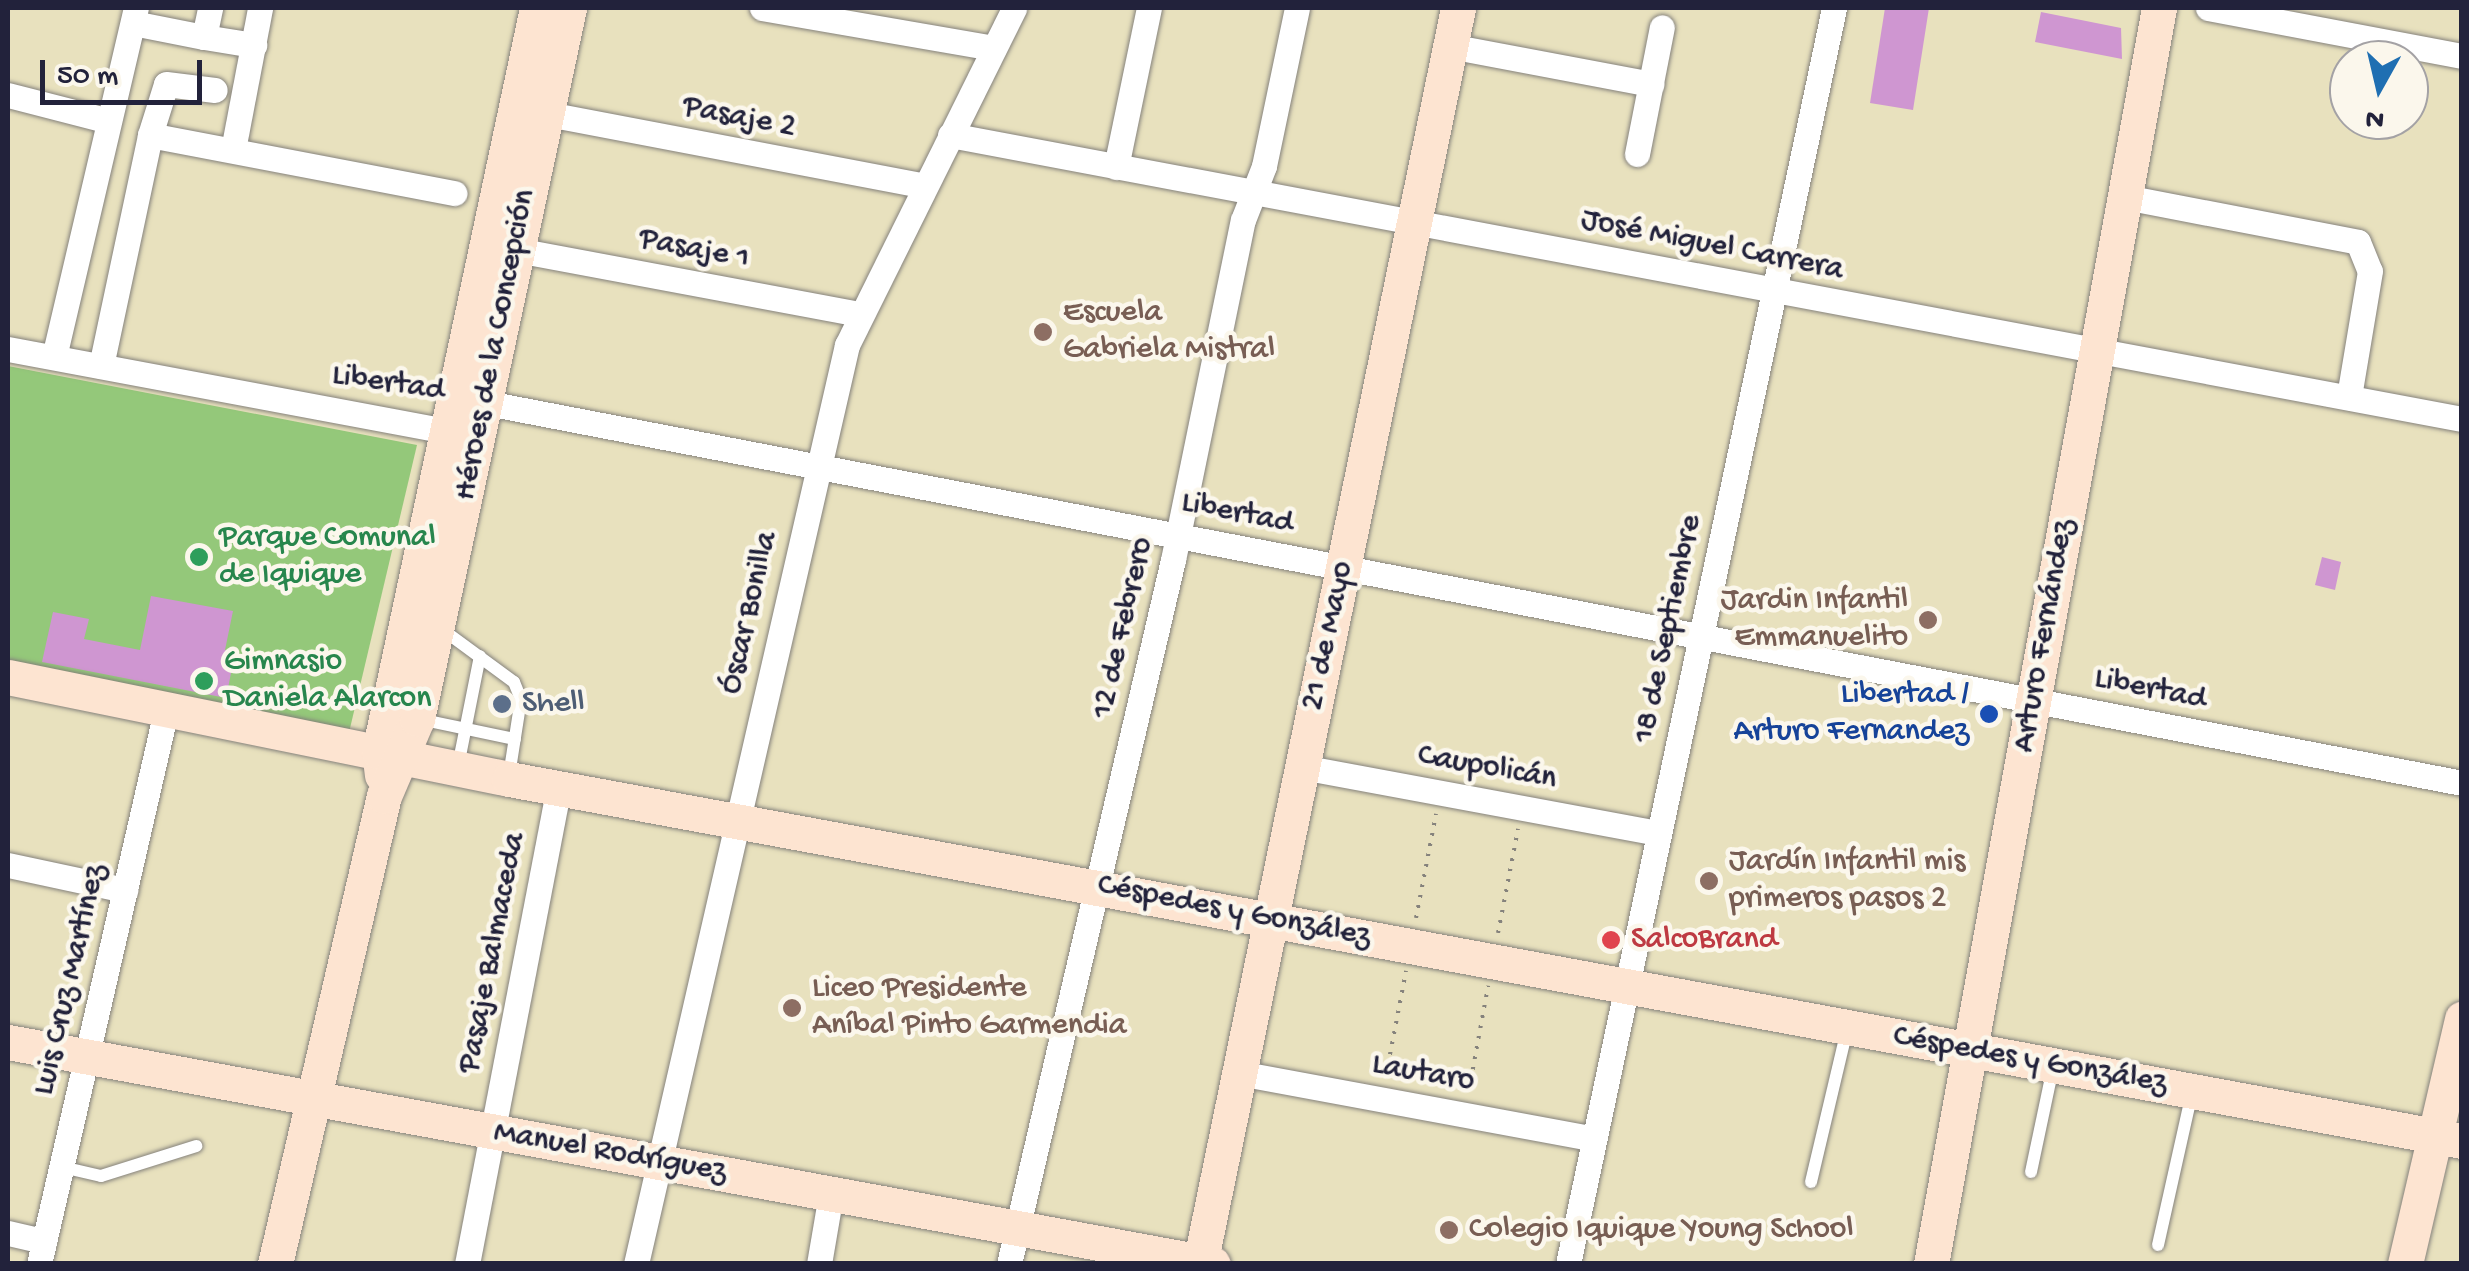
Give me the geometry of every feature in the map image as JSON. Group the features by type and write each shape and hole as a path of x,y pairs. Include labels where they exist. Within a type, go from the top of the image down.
{"street":[{"path":"204,36 210,8"},
{"path":"233,150 260,8"},
{"name":"Héroes de la Concepción","path":"392,755 417,719 423,619 446,431 538,8"},
{"name":"Héroes de la Concepción","path":"275,1264 423,619 487,403 542,114 569,8"},
{"path":"762,8 994,48"},
{"name":"Óscar Bonilla","path":"636,1264 817,466 859,314 1014,8"},
{"path":"1116,166 1149,8"},
{"name":"12 de Febrero","path":"1009,1264 1298,8"},
{"name":"21 de Mayo","path":"1204,1263 1239,1073 1458,8"},
{"name":"18 de Septiembre","path":"1568,1264 1834,8"},
{"name":"Arturo Fernández","path":"1931,1264 2159,8"},
{"path":"2208,8 2462,56"},
{"path":"54,358 134,15 204,36 254,45"},
{"path":"1637,154 1662,27"},
{"path":"1450,46 1651,84"},
{"path":"101,366 150,135 166,84 216,90"},
{"path":"8,95 110,121"},
{"name":"Pasaje 2","path":"542,114 924,186"},
{"path":"150,135 455,193"},
{"name":"José Miguel Carrera","path":"950,135 2462,419"},
{"path":"2125,197 2358,242 2370,271 2349,397"},
{"name":"Pasaje 1","path":"516,250 859,314"},
{"name":"Libertad","path":"8,349 446,431 487,403 2462,783"},
{"name":"Céspedes y González","path":"8,677 508,779 2448,1138"},
{"name":"Luis Cruz Martínez","path":"42,1252 166,710"},
{"name":"Caupolicán","path":"1302,768 1659,834"},
{"name":"Pasaje Balmaceda","path":"467,1264 558,788"},
{"path":"8,865 125,890"},
{"path":"2405,1264 2448,1138 2462,1019"},
{"name":"Manuel Rodríguez","path":"8,1042 1204,1263"},
{"name":"Lautaro","path":"1239,1073 1594,1139"},
{"path":"819,1264 831,1194"},
{"path":"8,1233 42,1252"}],"lane":[{"path":"423,619 480,656 518,692 508,779"},
{"path":"458,769 480,656"},
{"path":"417,719 515,739"},
{"path":"1811,1182 1848,1027"},
{"path":"2030,1172 2053,1065"},
{"path":"2158,1245 2192,1091"},
{"path":"62,1167 102,1176 196,1146"}],"path":[{"path":"1418,912 1440,793"},
{"path":"1499,930 1522,808"},
{"path":"1381,1099 1404,980"},
{"path":"1464,1114 1486,996"}],"green space":[{"name":"Parque Comunal de Iquique","path":"8,366 417,445 347,741 8,668"}],"building":[{"path":"1885,8 1929,8 1913,110 1870,103"},
{"path":"2041,12 2121,28 2122,59 2035,42"},
{"path":"2322,557 2341,562 2335,590 2315,585"},
{"path":"151,596 233,611 225,650 235,653 226,698 42,662 53,612 89,619 84,639 140,650"}],"place":[{"name":"Escuela Gabriela Mistral","path":"1043,332"},
{"name":"Parque Comunal de Iquique","path":"199,557"},
{"name":"Jardin Infantil Emmanuelito","path":"1928,620"},
{"name":"Gimnasio Daniela Alarcon","path":"204,681"},
{"name":"Shell","path":"502,704"},
{"name":"Libertad / Arturo Fernandez","path":"1989,714"},
{"name":"Jardín Infantil mis primeros pasos 2","path":"1709,881"},
{"name":"SalcoBrand","path":"1611,940"},
{"name":"Liceo Presidente Aníbal Pinto Garmendia","path":"792,1008"},
{"name":"Colegio Iquique Young School","path":"1449,1230"}]}
